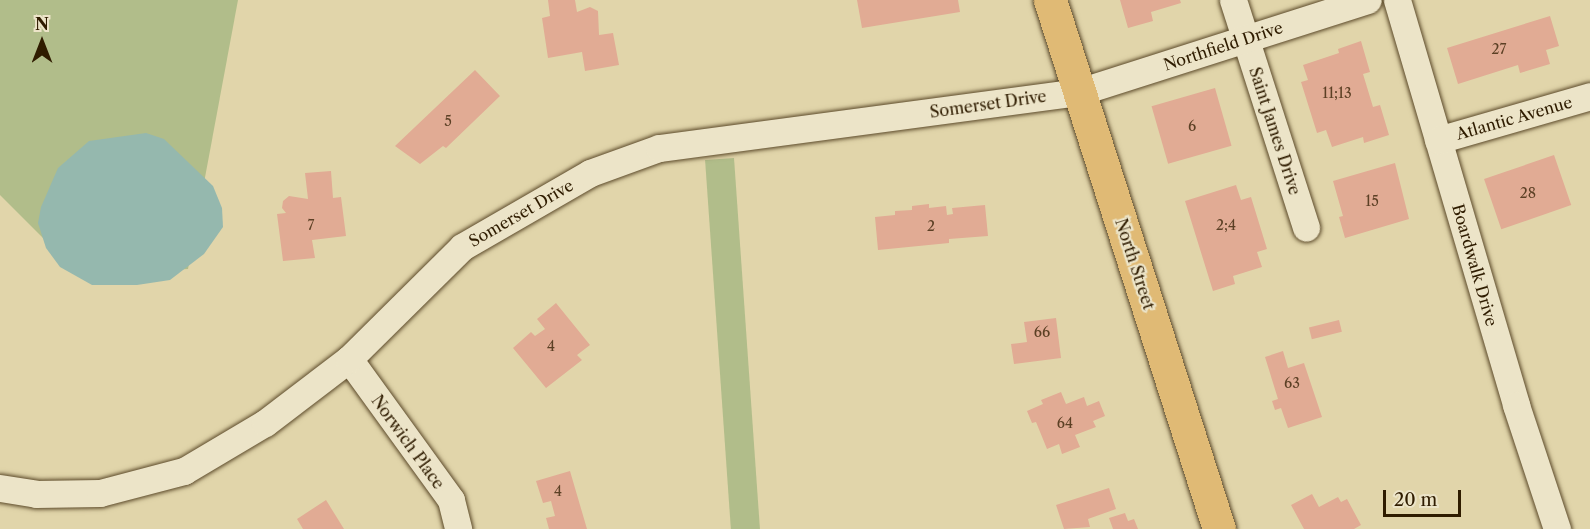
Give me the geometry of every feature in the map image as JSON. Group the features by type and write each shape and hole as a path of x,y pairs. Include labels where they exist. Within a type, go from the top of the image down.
{"main road":[{"name":"North Street","path":"1050,0 1219,529"}],"street":[{"name":"Saint James Drive","path":"1233,0 1306,228"},
{"name":"Northfield Drive","path":"1079,92 1368,0"},
{"name":"Boardwalk Drive","path":"1398,0 1516,405 1557,529"},
{"name":"Somerset Drive","path":"0,488 36,494 100,493 184,471 265,423 349,359 462,247 590,173 658,148 1079,92"},
{"name":"Atlantic Avenue","path":"1438,140 1590,96"},
{"name":"Norwich Place","path":"349,359 451,500 458,529"}],"green space":[{"path":"0,0 238,0 188,269 80,275 0,195"},
{"path":"734,158 760,529 731,529 705,160"}],"water":[{"path":"146,133 164,139 213,186 222,208 223,227 204,254 170,280 137,285 92,285 60,267 46,248 38,223 41,207 58,168 89,141"}],"building":[{"path":"548,0 575,0 577,12 590,7 598,11 599,35 613,33 619,65 585,71 582,52 548,58 542,18 550,16"},
{"path":"857,0 958,0 960,12 862,28"},
{"path":"1120,0 1180,0 1181,3 1151,12 1153,21 1128,28"},
{"path":"1550,16 1559,46 1546,50 1550,64 1520,73 1518,65 1458,84 1447,48"},
{"path":"1361,41 1370,72 1363,74 1373,107 1380,105 1389,135 1364,143 1363,137 1332,147 1326,130 1317,133 1301,82 1308,80 1303,65 1339,53 1338,49"},
{"path":"475,70 500,96 446,148 443,146 420,164 395,146"},
{"path":"1215,88 1232,146 1168,164 1152,106"},
{"path":"1554,155 1571,205 1501,229 1484,179"},
{"path":"1395,163 1409,219 1345,238 1339,217 1343,216 1333,181"},
{"path":"331,171 333,198 341,197 346,236 312,240 315,258 283,261 277,214 286,213 282,208 283,201 289,196 308,199 305,173"},
{"path":"1236,185 1241,200 1251,197 1267,249 1257,252 1262,267 1233,276 1235,284 1213,291 1185,201"},
{"path":"929,204 929,208 946,206 947,215 953,214 952,208 985,205 988,236 949,239 949,243 878,250 875,217 895,215 895,211 912,210 912,206"},
{"path":"556,303 590,345 577,355 582,360 546,388 513,348 531,332 535,336 545,329 537,319"},
{"path":"1056,318 1061,358 1014,364 1011,344 1027,342 1024,322"},
{"path":"1339,320 1342,332 1312,339 1309,327"},
{"path":"1283,351 1288,368 1304,363 1322,417 1288,428 1281,408 1275,410 1272,401 1278,399 1265,357"},
{"path":"1061,392 1066,404 1084,397 1087,406 1099,401 1105,416 1093,421 1096,427 1075,435 1080,447 1062,454 1059,444 1047,449 1036,422 1032,423 1027,411 1043,404 1041,400"},
{"path":"570,471 587,529 549,529 546,518 555,516 551,501 543,503 536,481"},
{"path":"1109,488 1116,509 1088,519 1090,527 1064,529 1056,505"},
{"path":"1312,494 1319,507 1338,497 1341,502 1347,499 1361,525 1354,529 1304,529 1291,505"},
{"path":"326,500 344,529 303,529 297,519"},
{"path":"1125,513 1128,521 1134,519 1138,529 1113,529 1109,518"}]}
